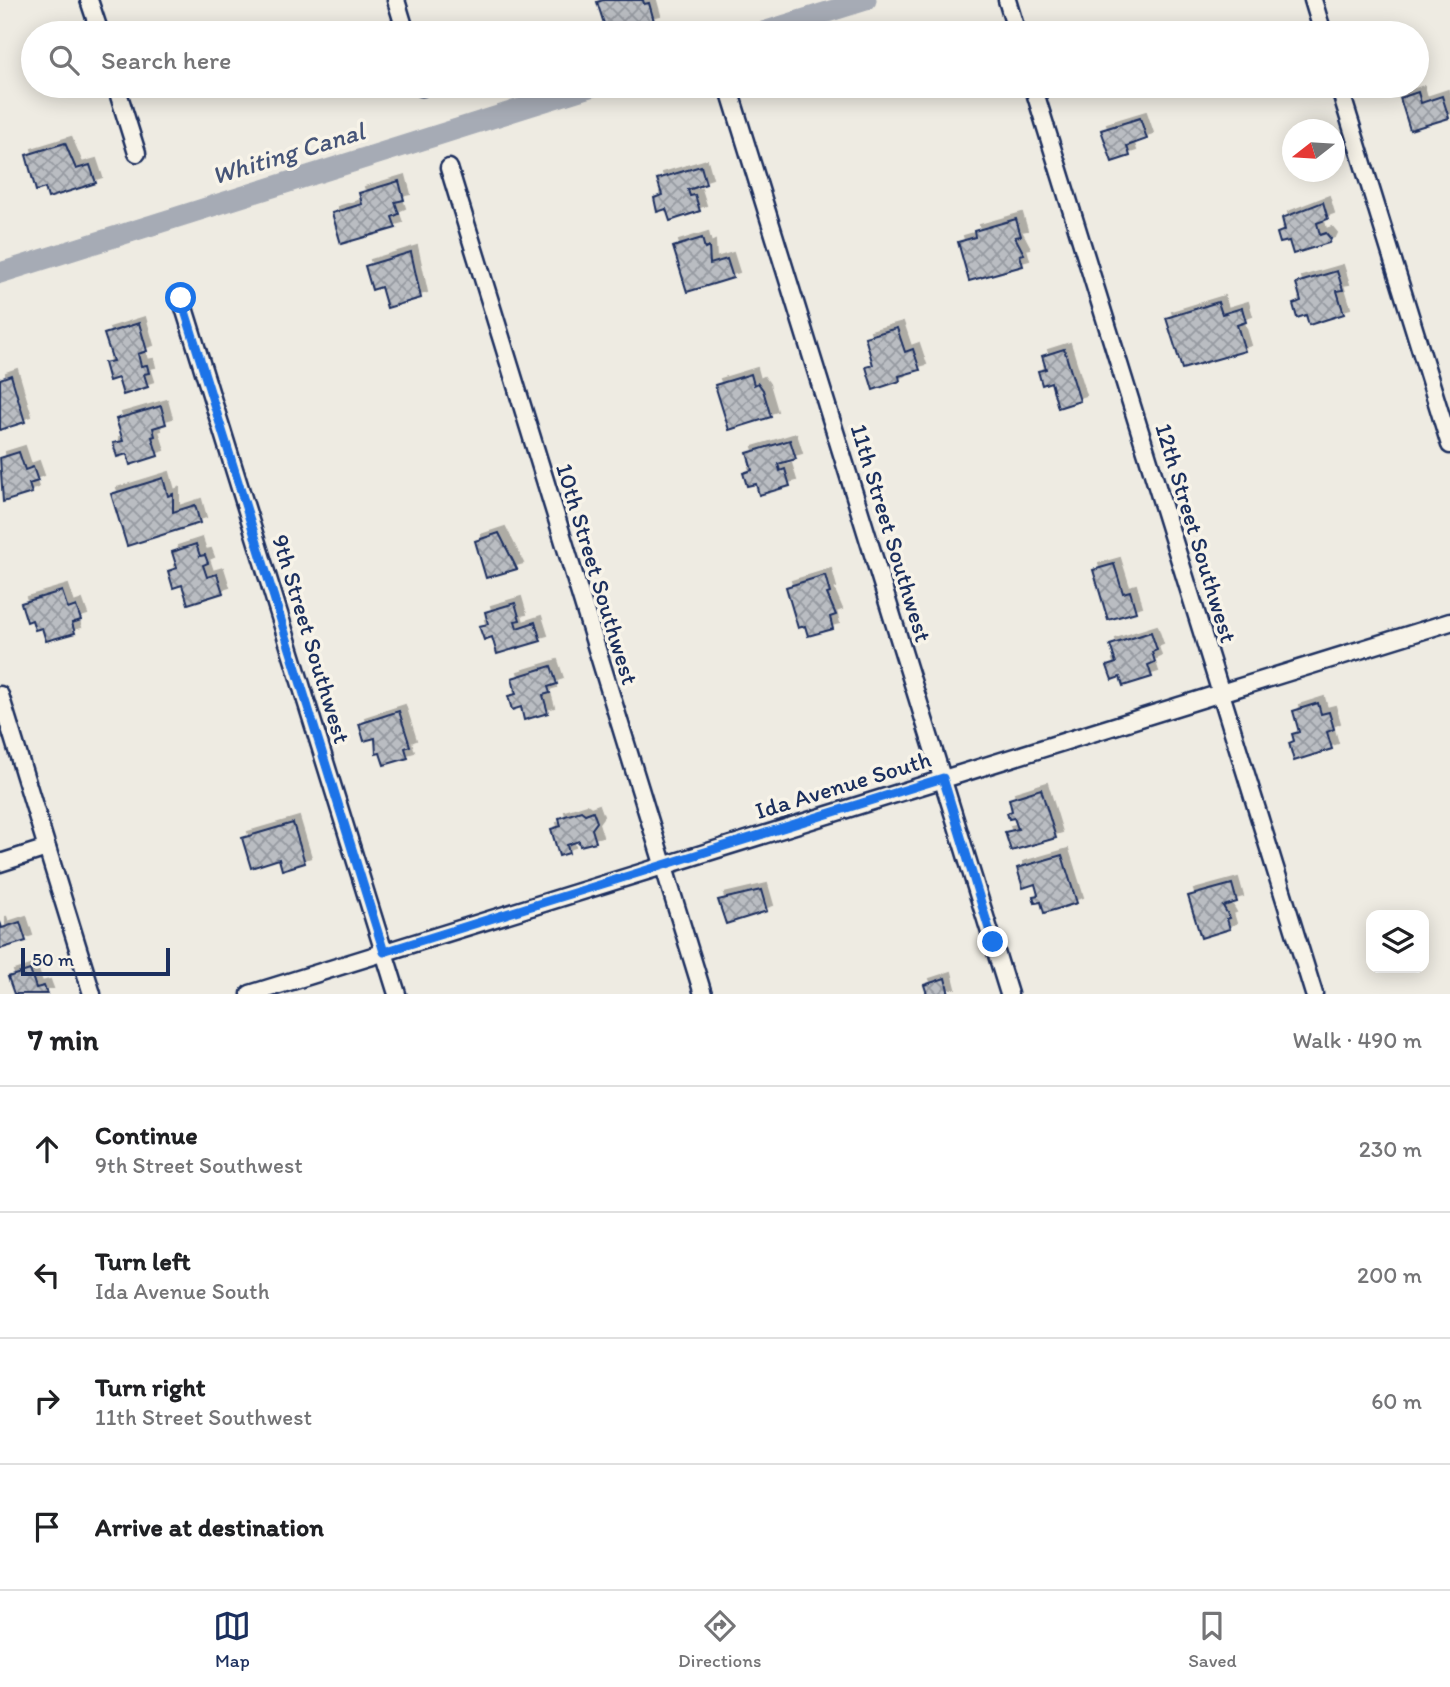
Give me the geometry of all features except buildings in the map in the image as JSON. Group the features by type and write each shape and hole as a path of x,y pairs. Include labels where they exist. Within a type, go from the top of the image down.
{"street":[{"path":"89,0 96,21"},
{"path":"396,0 402,21"},
{"path":"1007,0 1013,21"},
{"path":"1312,0 1319,21"},
{"path":"120,98 137,153"},
{"name":"11th Street Southwest","path":"732,98 1009,994"},
{"name":"12th Street Southwest","path":"1037,98 1314,994"},
{"path":"1343,98 1450,445"},
{"name":"10th Street Southwest","path":"449,168 704,994"},
{"name":"9th Street Southwest","path":"181,298 397,994"},
{"name":"Ida Avenue South","path":"250,994 1450,622"},
{"path":"0,695 92,994"},
{"path":"0,863 47,848"}],"waterway":[{"name":"Whiting Canal","path":"799,21 866,0"},
{"name":"Whiting Canal","path":"0,273 555,98"}],"route":[{"path":"181,298 384,952 943,778 993,942"}]}
